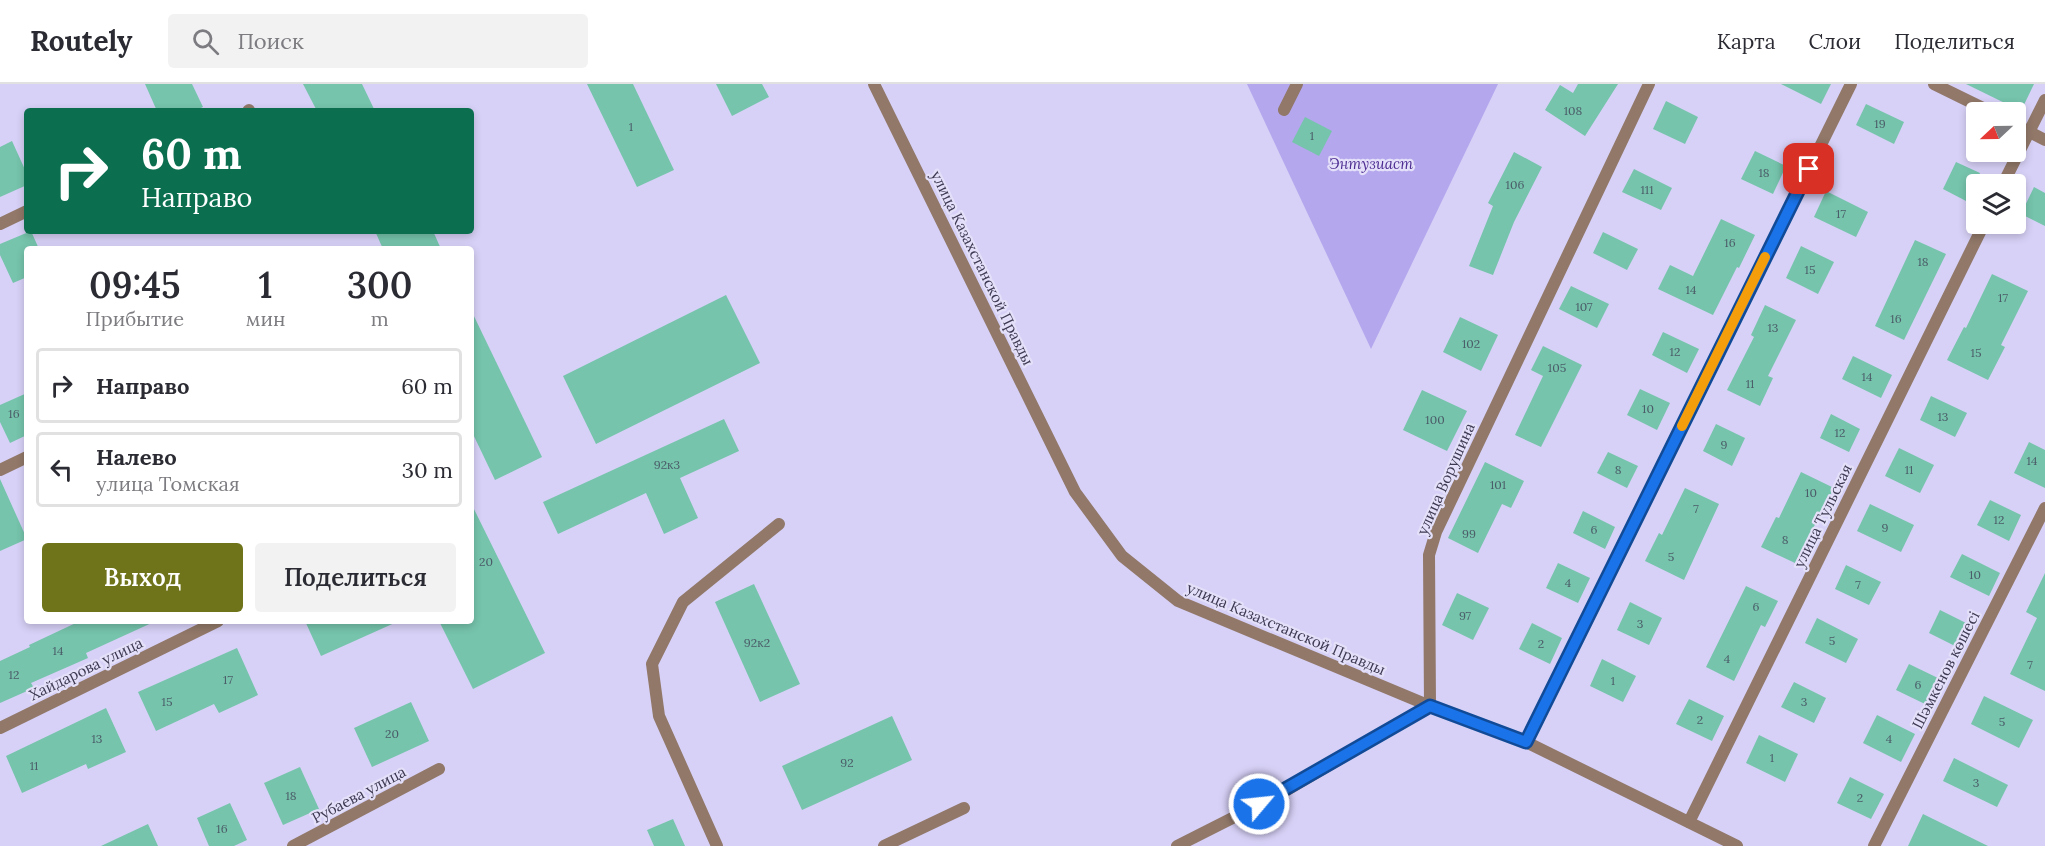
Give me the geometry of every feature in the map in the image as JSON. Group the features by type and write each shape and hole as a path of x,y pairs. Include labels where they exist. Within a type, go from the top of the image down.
{"street":[{"name":"улица Казахстанской Правды","path":"874,84 1075,492 1122,556 1178,601 1430,706 1526,742 1737,846"},
{"path":"1284,110 1297,84"},
{"name":"улица Ворушина","path":"1430,706 1430,555 1436,532 1649,84"},
{"path":"1526,742 1851,84"},
{"path":"1934,84 1971,102"},
{"path":"2008,174 2045,100"},
{"path":"2026,130 2045,140"},
{"path":"0,224 24,212"},
{"name":"улица Тульская","path":"1689,822 1979,234"},
{"path":"0,470 24,458"},
{"name":"Шәмкенов көшесі","path":"1874,846 2045,508"},
{"path":"717,846 659,716 652,664 683,602 779,524"},
{"name":"Хайдарова улица","path":"0,728 212,624"},
{"path":"1177,846 1280,794 1430,706"},
{"name":"Рубаева улица","path":"300,844 439,770"},
{"path":"884,846 964,808"}],"green space":[{"name":"Энтузиаст","path":"1247,84 1498,84 1371,349"}],"building":[{"path":"145,84 192,84 203,107 201,108 156,108"},
{"path":"303,84 362,84 374,108 315,108"},
{"path":"587,84 633,84 674,170 637,187"},
{"path":"716,84 762,84 769,97 732,116"},
{"path":"1578,84 1618,84 1585,136 1545,110 1560,85 1573,93"},
{"path":"1781,84 1831,84 1821,104"},
{"path":"1966,84 2034,84 2025,102 2003,102"},
{"path":"1666,101 1698,117 1685,144 1653,129"},
{"path":"1866,104 1904,122 1894,144 1856,125"},
{"path":"1305,117 1332,131 1319,156 1292,142"},
{"path":"12,141 24,167 24,186 0,197 0,147"},
{"path":"1755,151 1786,166 1773,194 1741,179"},
{"path":"1514,152 1542,167 1514,222 1493,275 1469,266 1493,206 1488,203"},
{"path":"1956,162 1980,173 1966,174 1966,201 1943,189"},
{"path":"1634,169 1672,188 1661,210 1622,192"},
{"path":"2034,187 2045,193 2045,226 2026,216 2026,204"},
{"path":"1826,191 1868,212 1856,237 1814,217"},
{"path":"1721,219 1755,235 1713,315 1658,289 1670,265 1693,276"},
{"path":"1603,232 1638,249 1627,270 1593,253"},
{"path":"24,234 32,234 38,246 24,246 24,278 13,283 0,255 0,244"},
{"path":"376,234 434,234 440,246 382,246"},
{"path":"1915,240 1946,254 1904,340 1875,326"},
{"path":"1801,246 1834,262 1818,294 1786,278"},
{"path":"1992,274 2028,291 2001,345 2005,347 1988,380 1947,360 1964,327 1966,328"},
{"path":"1571,286 1609,304 1597,328 1559,309"},
{"path":"726,295 760,363 596,444 563,376"},
{"path":"1765,305 1796,320 1768,376 1773,378 1760,406 1727,390 1754,337 1751,335"},
{"path":"474,316 542,457 495,480 474,436"},
{"path":"1460,317 1498,335 1481,371 1443,352"},
{"path":"1663,332 1699,349 1687,373 1652,355"},
{"path":"1543,346 1582,365 1541,447 1515,435 1543,376 1531,370"},
{"path":"1853,356 1892,375 1881,398 1842,379"},
{"path":"1640,389 1670,403 1657,430 1627,415"},
{"path":"1422,390 1467,411 1447,451 1403,430"},
{"path":"24,394 24,436 10,443 0,422 0,405"},
{"path":"1931,396 1967,413 1955,437 1920,420"},
{"path":"1831,414 1860,429 1849,452 1820,438"},
{"path":"724,419 739,451 680,478 698,518 664,534 646,493 558,534 543,502"},
{"path":"1716,424 1745,438 1732,466 1703,451"},
{"path":"2029,442 2045,450 2045,488 2014,473"},
{"path":"1899,448 1934,465 1920,493 1885,476"},
{"path":"1608,452 1638,466 1627,488 1597,473"},
{"path":"1485,462 1524,481 1511,508 1502,504 1478,553 1448,538"},
{"path":"1801,472 1834,488 1795,563 1761,547 1776,517 1779,518"},
{"path":"0,479 24,532 24,540 0,551"},
{"path":"1685,488 1719,504 1684,580 1645,561 1659,533 1662,535"},
{"path":"1990,500 2021,515 2009,541 1977,525"},
{"path":"1870,504 1914,525 1901,552 1857,531"},
{"path":"474,509 545,653 473,689 440,624 474,624"},
{"path":"1583,511 1615,527 1605,549 1573,533"},
{"path":"1962,554 2000,573 1989,596 1950,577"},
{"path":"1558,563 1590,578 1578,603 1546,588"},
{"path":"1846,565 1881,582 1869,605 1835,589"},
{"path":"2045,573 2045,691 2010,674 2037,618 2026,612"},
{"path":"754,584 800,684 760,702 715,602"},
{"path":"1746,586 1778,601 1765,627 1761,625 1734,681 1706,667"},
{"path":"1457,593 1489,608 1473,640 1442,625"},
{"path":"1630,602 1662,618 1649,645 1617,630"},
{"path":"1940,610 1972,626 1961,649 1929,633"},
{"path":"1817,618 1858,639 1846,663 1805,643"},
{"path":"1532,623 1562,638 1550,664 1519,649"},
{"path":"74,624 149,624 86,653 88,658 31,683 34,688 0,703 0,661 30,647 29,645"},
{"path":"306,624 392,624 321,656"},
{"path":"237,648 258,695 219,713 214,704 156,731 138,692"},
{"path":"1602,659 1636,676 1623,702 1590,686"},
{"path":"1909,664 1940,679 1927,705 1896,690"},
{"path":"1794,682 1826,698 1814,723 1781,707"},
{"path":"1984,696 2033,720 2019,748 1971,724"},
{"path":"1689,699 1724,716 1712,741 1676,724"},
{"path":"411,702 429,741 372,767 354,728"},
{"path":"106,708 126,752 88,769 86,764 22,793 6,756"},
{"path":"1877,715 1915,734 1901,762 1863,743"},
{"path":"892,716 912,760 802,810 782,766"},
{"path":"1759,735 1798,754 1785,782 1746,763"},
{"path":"1954,758 2008,785 1997,807 1943,781"},
{"path":"300,767 319,809 283,825 264,783"},
{"path":"1850,777 1884,794 1871,819 1837,803"},
{"path":"230,803 247,840 234,846 209,846 197,818"},
{"path":"1923,814 1988,846 1908,846"},
{"path":"673,819 685,846 654,846 647,830"},
{"path":"148,824 158,846 101,846"}],"slow traffic":[{"path":"1682,426 1765,257"}],"route":[{"path":"1259,804 1430,706 1526,742 1809,169"}]}
